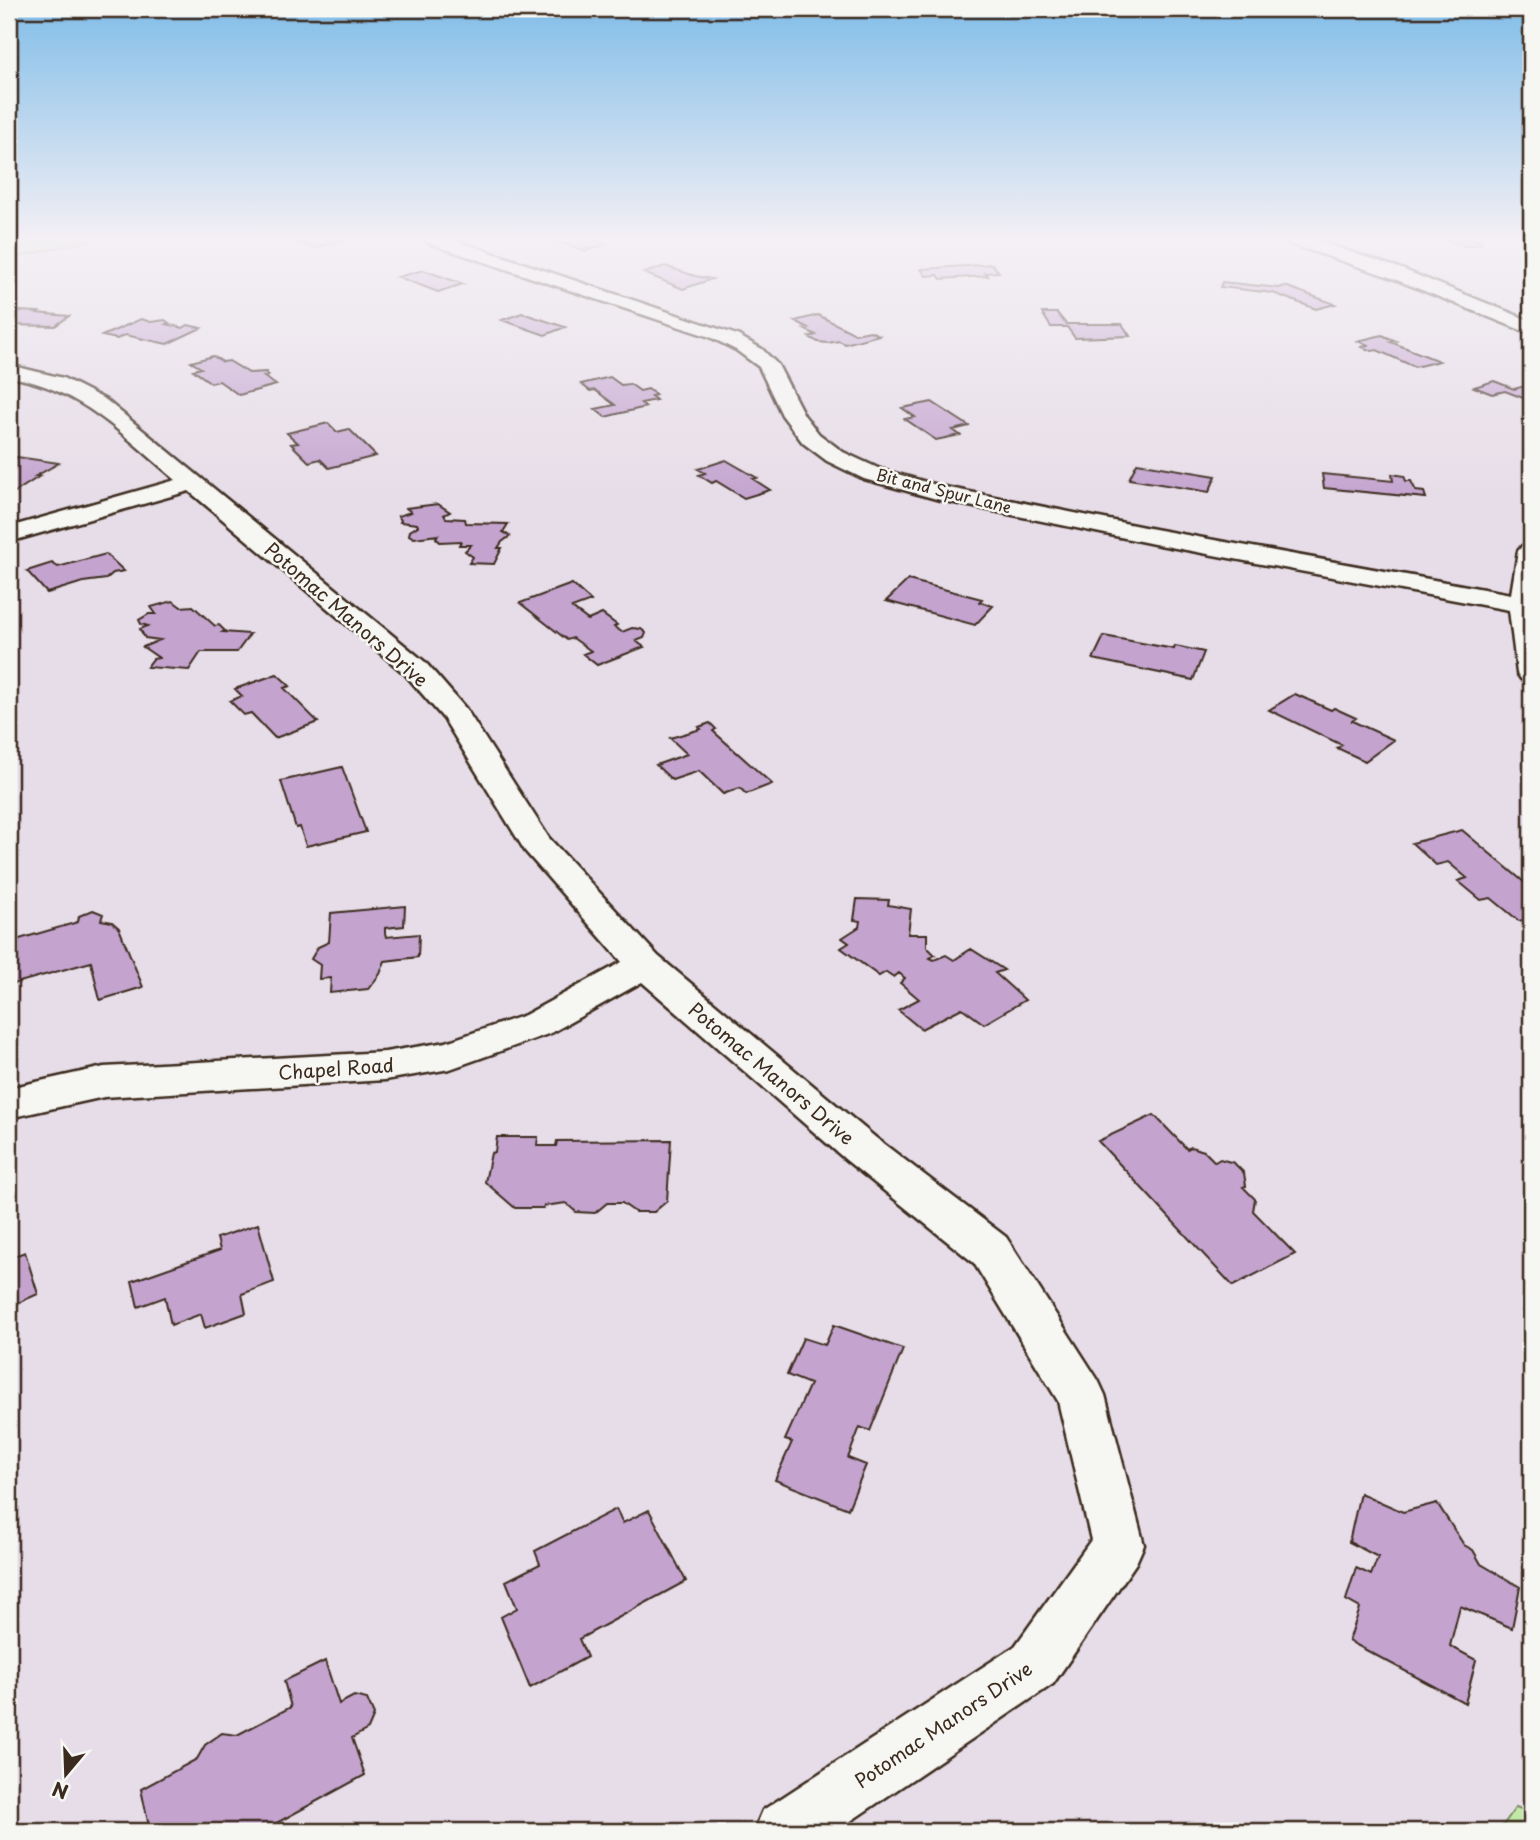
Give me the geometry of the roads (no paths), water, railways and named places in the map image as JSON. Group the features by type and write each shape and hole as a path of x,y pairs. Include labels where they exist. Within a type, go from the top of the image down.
{"street":[{"name":"Bit and Spur Lane","path":"693,325 744,345 768,365 784,391 794,416 816,443 832,456 855,467 908,484 1119,531 1522,604"},
{"name":"Potomac Manors Drive","path":"9,371 44,377 75,388 99,404 415,668 456,715 537,844 646,965 861,1149 990,1250 1081,1395 1118,1545 1034,1665 784,1831"},
{"path":"9,535 192,483"},
{"path":"1531,551 1522,604 1531,673"},
{"name":"Chapel Road","path":"9,1103 104,1082 385,1066 450,1055 538,1024 646,965"}]}
